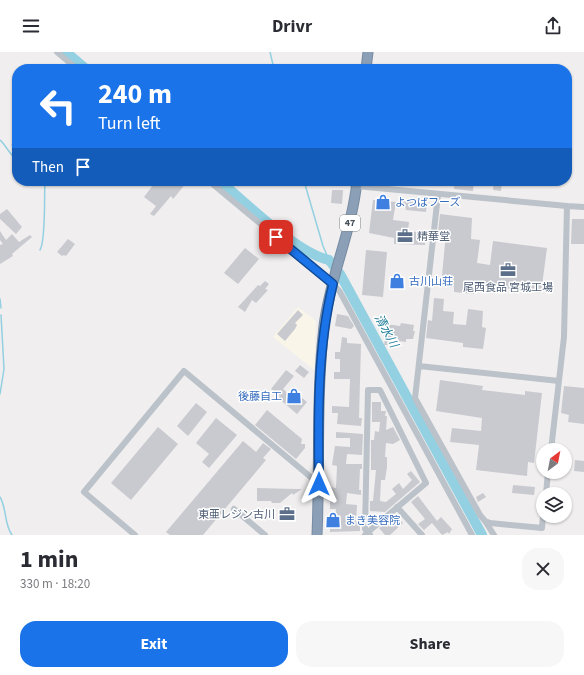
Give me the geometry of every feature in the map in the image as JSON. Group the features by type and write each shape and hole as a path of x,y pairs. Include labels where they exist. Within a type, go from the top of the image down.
{"highway":[{"path":"367,64 368,52"},
{"name":"47","path":"317,535 319,430 324,325 333,283 351,221 357,186"}],"street":[{"path":"57,52 71,64"},
{"path":"215,186 333,283 345,299 472,535"},
{"path":"372,186 438,195 584,207"},
{"path":"438,195 415,398 494,535"},
{"path":"552,443 564,337 567,206"},
{"path":"419,366 559,382"},
{"path":"135,535 84,492 184,372 319,484"},
{"path":"368,390 380,390 426,483 367,534 365,529 368,390"},
{"path":"398,507 422,535"},
{"path":"234,509 265,535"},
{"path":"485,521 490,524 542,528 542,523"}],"shaded area":[{"path":"298,307 316,321 314,370 273,337"}],"building":[{"path":"152,186 184,186 173,199 171,196 154,216 150,214 156,206 144,197"},
{"path":"454,186 474,186 473,191 454,189"},
{"path":"493,186 502,186 501,191 493,190"},
{"path":"332,190 343,190 342,204 331,203"},
{"path":"373,200 396,202 393,220 409,222 408,231 426,233 425,245 394,244 394,238 369,233"},
{"path":"400,200 427,203 426,212 406,210 405,206 399,205"},
{"path":"7,209 22,227 16,234 0,219 0,214"},
{"path":"440,214 472,218 471,239 480,240 477,263 490,265 493,241 547,248 541,293 487,286 488,284 476,282 474,294 454,292 454,287 441,286 446,233 438,232"},
{"path":"572,219 584,219 584,244 571,244"},
{"path":"0,231 6,240 12,234 19,242 30,235 32,237 12,254 13,256 0,264 0,245 3,244 0,240"},
{"path":"68,239 75,244 66,256 62,256 57,252"},
{"path":"245,248 259,259 238,284 224,273"},
{"path":"366,250 387,252 383,297 362,295"},
{"path":"265,281 269,284 265,289 268,290 256,303 252,300 245,312 238,307 258,285 260,286"},
{"path":"434,298 444,299 443,311 454,312 453,324 466,325 468,309 483,311 482,327 486,328 483,349 463,347 463,343 426,338 428,320 432,321"},
{"path":"298,310 303,315 295,323 297,325 295,329 285,341 277,334"},
{"path":"337,314 348,316 354,326 351,329 335,326"},
{"path":"401,323 414,325 413,331 415,331 413,339 406,339 406,342 390,340 389,345 384,345 387,324 400,326"},
{"path":"342,337 347,338 347,343 361,344 359,418 362,418 361,426 337,424 338,413 332,413 332,406 349,407 350,379 334,379 334,372 340,372 340,359 335,359 335,352 340,352"},
{"path":"300,365 309,372 304,378 295,371"},
{"path":"286,370 294,376 283,389 291,396 295,392 307,402 297,414 278,398 280,396 271,389"},
{"path":"440,380 483,386 482,390 525,395 525,391 542,393 534,463 528,462 527,476 476,470 479,445 450,442 452,428 481,431 482,418 436,411"},
{"path":"564,386 584,388 584,424 568,422 569,415 561,413"},
{"path":"372,402 381,402 381,411 386,411 385,416 387,416 386,430 393,427 400,440 393,444 386,443 385,457 387,457 387,467 385,480 381,480 380,501 386,502 396,494 392,489 399,483 403,489 412,480 407,474 411,471 420,482 385,512 370,511 370,501 373,501 376,470 371,470 371,440 374,440 375,431 379,432 380,422 372,422"},
{"path":"196,403 207,412 188,436 177,426"},
{"path":"267,410 302,439 301,444 305,444 305,448 296,459 255,425"},
{"path":"216,418 237,435 209,468 202,462 209,454 196,443"},
{"path":"158,427 178,444 131,500 111,483"},
{"path":"336,432 363,434 362,455 347,454 346,464 362,464 362,469 360,469 359,490 361,490 361,495 347,493 346,504 357,505 356,522 360,522 360,531 330,532 330,522 335,522 336,509 330,509 330,500 328,500 329,487 336,488 337,466 332,465 335,446 350,447 350,438 336,438"},
{"path":"243,441 256,452 263,443 271,449 263,458 266,460 203,535 170,535 166,532"},
{"path":"575,460 584,461 584,472 574,471"},
{"path":"513,485 535,487 534,495 512,493"},
{"path":"257,488 302,489 293,495 292,493 280,503 272,503 271,501 257,501"},
{"path":"483,493 486,497 478,502 476,497"},
{"path":"418,496 437,521 441,517 452,529 449,534 448,532 442,535 432,523 424,530 418,524 425,519 411,502"},
{"path":"396,516 403,523 390,535 385,535 379,528 384,524 385,526"}],"waterway":[{"name":"清水川","path":"66,52 80,64"},
{"path":"270,52 273,64"},
{"path":"0,140 12,155"},
{"path":"40,250 44,228 45,186"},
{"name":"清水川","path":"226,186 288,238 316,256 329,260 340,274 482,535"},
{"path":"305,186 323,246 329,260"},
{"path":"0,299 1,308"},
{"path":"0,394 4,369 1,315"},
{"path":"0,497 4,506 9,531 12,535"}],"place":[{"name":"よつばフーズ","path":"383,202"},
{"name":"精華堂","path":"405,236"},
{"name":"尾西食品 宮城工場","path":"508,270"},
{"name":"古川山荘","path":"397,281"},
{"name":"後藤自工","path":"294,396"},
{"name":"東亜レジン古川","path":"287,514"},
{"name":"まき美容院","path":"333,520"}],"route":[{"path":"276,237 333,284 324,325 319,430 319,484"}]}
